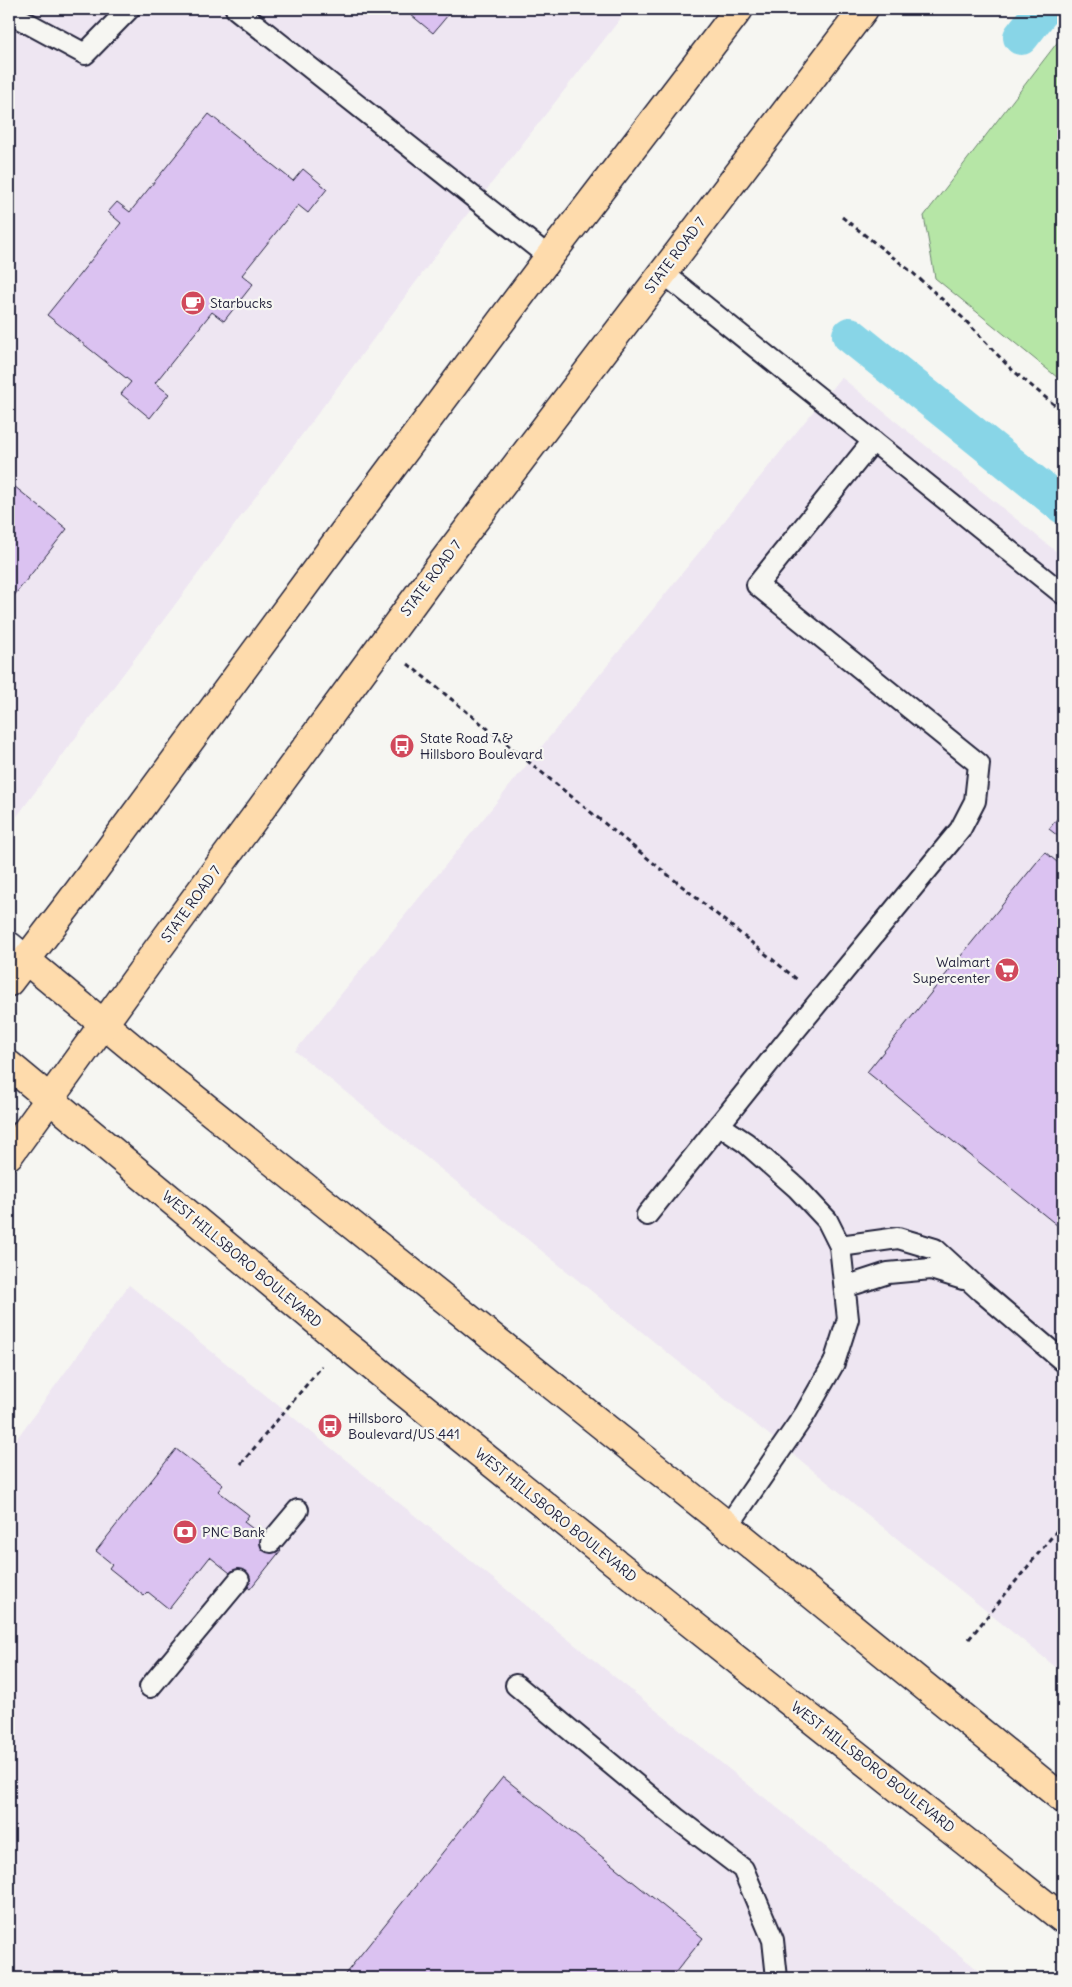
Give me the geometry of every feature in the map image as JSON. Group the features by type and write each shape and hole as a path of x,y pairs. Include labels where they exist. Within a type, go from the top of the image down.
{"main road":[{"path":"9,982 17,953 78,892 355,516 549,257 739,9"},
{"name":"STATE ROAD 7","path":"9,1156 382,644 662,272 864,9"},
{"path":"17,953 103,1025 728,1526 1063,1799"},
{"name":"WEST HILLSBORO BOULEVARD","path":"9,1065 342,1342 668,1606 1058,1913"}],"lane":[{"path":"9,14 85,54 129,9"},
{"path":"236,9 549,257"},
{"path":"662,272 1063,594"},
{"path":"647,1215 960,830 975,801 979,764 757,586 873,441"},
{"path":"719,1125 746,1143 798,1188 827,1220 840,1246 848,1319 834,1363 805,1414 728,1526"},
{"path":"840,1246 898,1238 935,1249 1063,1361"},
{"path":"845,1287 888,1273 931,1269 970,1281"},
{"path":"271,1542 298,1510"},
{"path":"150,1687 239,1580"},
{"path":"516,1685 676,1818 743,1869 774,1940 777,1978"}],"path":[{"path":"842,217 912,272 963,318 1010,368 1063,412"},
{"path":"382,644 821,999"},
{"path":"241,1464 342,1342"},
{"path":"970,1639 1063,1523"}],"shaded area":[{"path":"9,9 628,9 448,239 9,827"},
{"path":"841,377 1063,557 1063,1673 295,1051"},
{"path":"129,1285 988,1978 9,1978 9,1449"}],"green space":[{"path":"1063,35 1063,382 935,278 924,216"}],"building":[{"path":"406,9 453,9 433,33"},
{"path":"209,114 293,181 303,169 327,189 308,213 298,205 242,275 253,284 224,321 212,312 155,383 169,394 150,418 121,394 131,382 47,315 121,223 108,212 117,202 130,212"},
{"path":"9,482 67,529 9,602"},
{"path":"1063,811 1063,840 1049,829"},
{"name":"Walmart Supercenter","path":"1045,852 1063,867 1063,1230 867,1072"},
{"name":"PNC Bank","path":"176,1449 223,1485 218,1491 249,1515 244,1522 281,1550 250,1589 210,1557 169,1609 148,1592 144,1596 109,1568 112,1564 96,1551"},
{"path":"503,1777 703,1938 671,1978 342,1978"}],"waterway":[{"path":"1021,37 1043,9"},
{"path":"850,335 1063,506"}],"place":[{"name":"Starbucks","path":"193,303"},
{"name":"State Road 7 & Hillsboro Boulevard","path":"402,746"},
{"name":"Walmart Supercenter","path":"1007,970"},
{"name":"Hillsboro Boulevard/US 441","path":"330,1426"},
{"name":"PNC Bank","path":"185,1532"}]}
